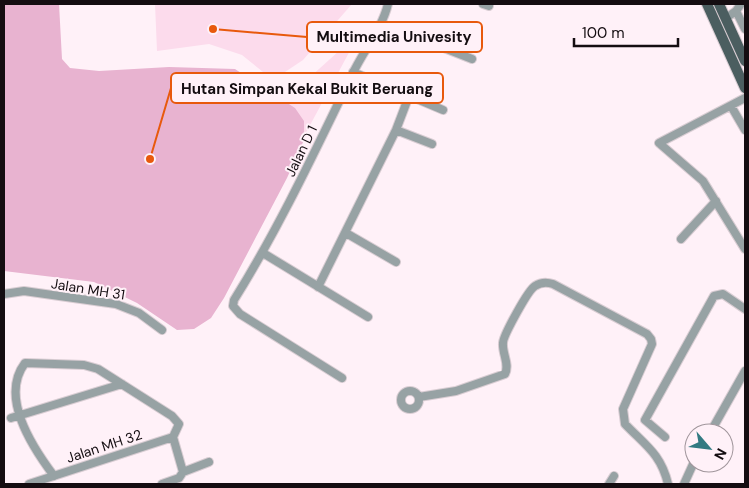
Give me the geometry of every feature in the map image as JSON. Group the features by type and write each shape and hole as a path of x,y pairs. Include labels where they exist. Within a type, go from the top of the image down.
{"main road":[{"path":"707,4 745,88"},
{"path":"719,4 745,61"}],"street":[{"name":"Jalan D 1","path":"342,378 240,314 233,306 234,300 264,253 353,72 381,22 388,4"},
{"path":"726,18 738,7 745,29"},
{"path":"381,22 472,59"},
{"path":"353,72 443,110"},
{"path":"318,287 396,130 409,96"},
{"path":"745,98 698,122 663,144 703,181 745,249"},
{"path":"731,106 745,130"},
{"path":"692,113 698,122"},
{"path":"396,130 432,144"},
{"path":"681,239 716,201"},
{"path":"346,233 396,262"},
{"path":"264,253 368,317"},
{"path":"419,397 456,391 505,374 507,366 503,339 526,296 534,286 545,282 553,284 647,334 651,339 652,344 623,409 623,417 626,424 656,455 664,470 668,484"},
{"name":"Jalan MH 31","path":"4,294 24,291 116,304 138,313 162,330"},
{"path":"665,437 645,420 714,296 723,294 745,309"},
{"path":"9,378 25,363 84,365 98,369 172,416 179,424 173,437 182,472 179,478 162,484"},
{"path":"716,423 745,371"},
{"path":"11,418 122,384"},
{"path":"7,410 54,476"},
{"name":"Jalan MH 32","path":"29,484 173,437"},
{"path":"182,472 209,462"},
{"path":"610,484 614,476"}],"shaded area":[{"path":"4,4 59,4 62,59 70,68 99,71 169,67 235,69 295,108 304,121 304,140 287,178 224,298 211,318 194,329 177,330 137,303 94,282 4,271"},
{"path":"155,4 352,4 303,60 273,80 242,55 209,44 157,51"},
{"path":"360,32 286,170 284,103 300,94 309,78"}],"place":[{"name":"Multimedia Univesity","path":"213,29"},
{"name":"Hutan Simpan Kekal Bukit Beruang","path":"150,159"}]}
